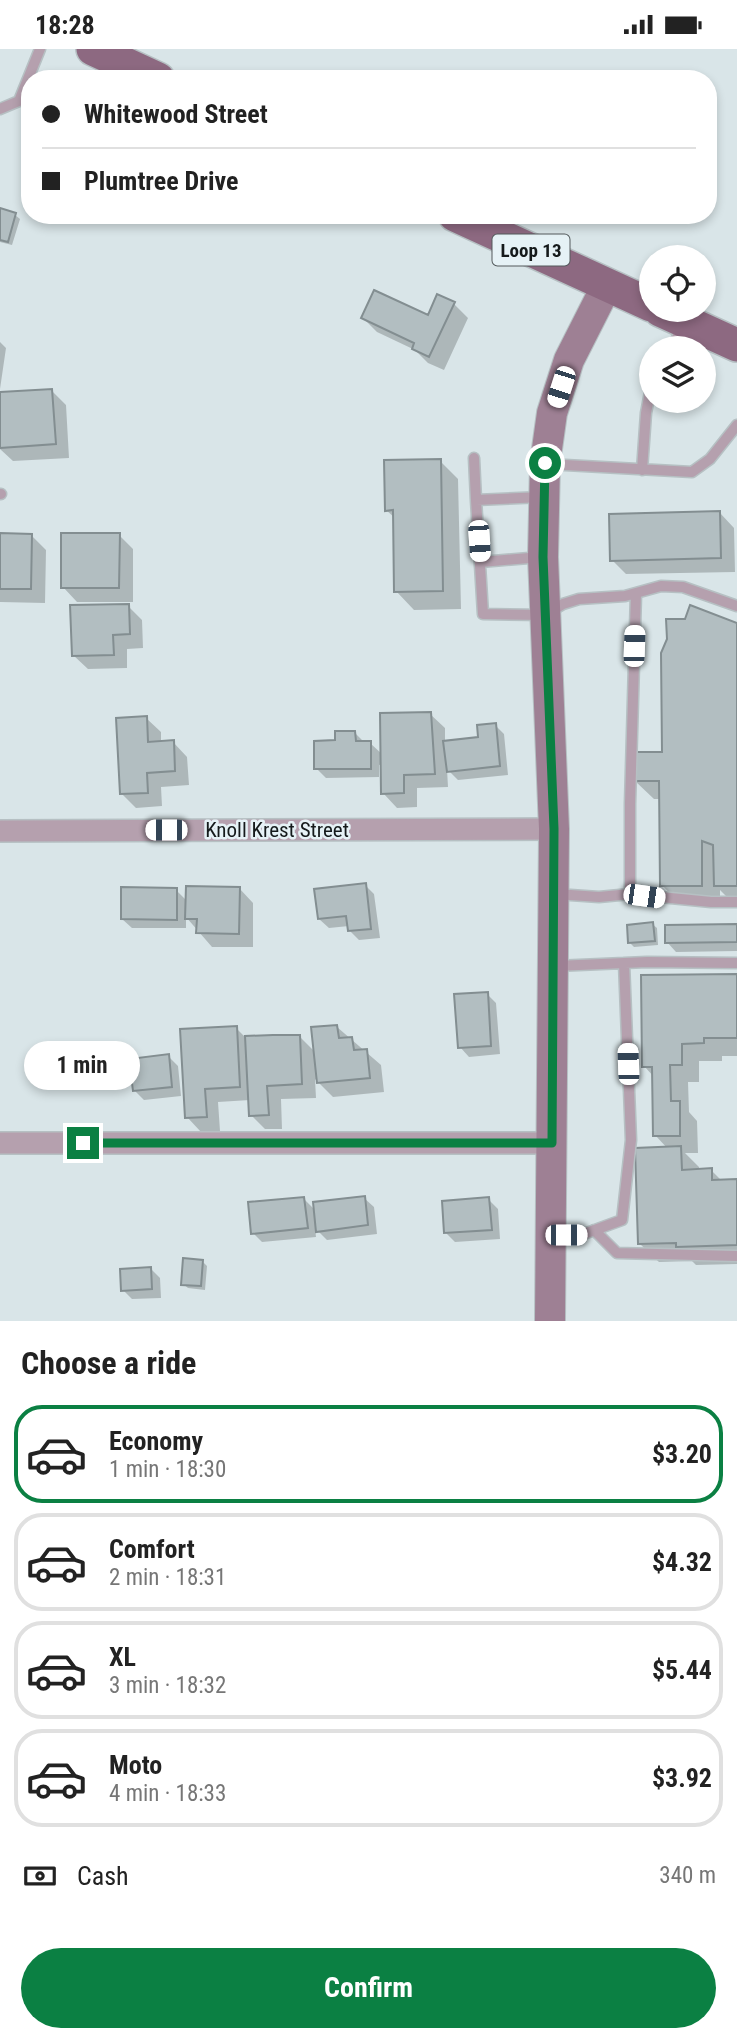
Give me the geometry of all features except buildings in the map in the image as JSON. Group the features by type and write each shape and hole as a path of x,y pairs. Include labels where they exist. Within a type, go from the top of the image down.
{"main road":[{"path":"93,49 138,70"},
{"name":"Loop 13","path":"475,224 639,300"},
{"path":"673,327 737,345"}],"street":[{"path":"550,1321 554,829 543,497 552,413 569,360 607,285"},
{"name":"Knoll Krest Street","path":"0,831 554,829"},
{"path":"0,1143 552,1143"}],"lane":[{"path":"32,70 40,49"},
{"path":"0,109 19,101 21,96"},
{"path":"642,470 646,413"},
{"path":"545,463 692,472 710,459 737,425"},
{"path":"474,458 483,614 545,615 563,604 579,599 625,596 660,586 683,587 737,606"},
{"path":"476,500 543,497"},
{"path":"481,562 543,557"},
{"path":"630,894 636,593"},
{"path":"553,894 599,897 630,894 737,902"},
{"path":"551,1235 581,1235 622,1220 631,1139 624,963"},
{"path":"553,966 737,963"},
{"path":"594,1230 617,1253 737,1256"}],"route":[{"path":"83,1143 552,1143 554,829 543,557 545,463"}]}
